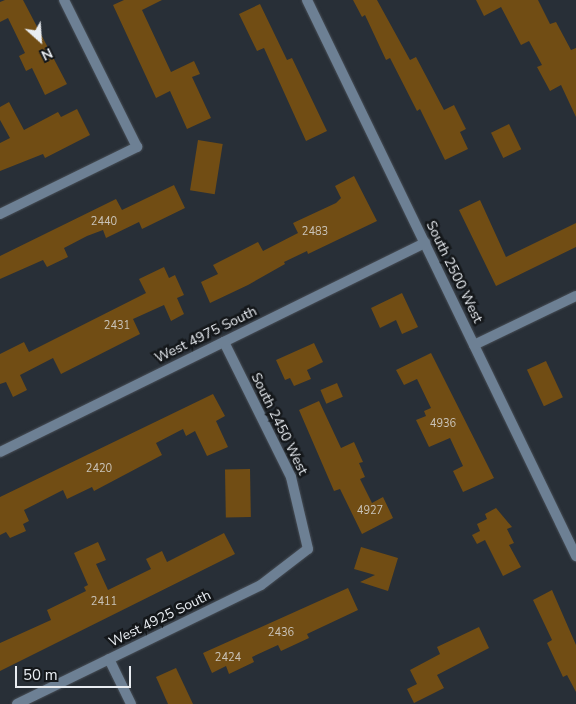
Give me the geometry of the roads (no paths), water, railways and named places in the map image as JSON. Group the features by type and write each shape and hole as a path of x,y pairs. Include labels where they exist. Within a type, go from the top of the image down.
{"street":[{"path":"0,214 137,147 64,0"},
{"name":"South 2500 West","path":"308,0 576,556"},
{"name":"West 4975 South","path":"0,452 425,243"},
{"path":"474,345 576,296"},
{"name":"South 2450 West","path":"224,342 291,477 308,549"},
{"name":"West 4925 South","path":"17,704 261,585 308,549"},
{"path":"109,659 131,704"}]}
